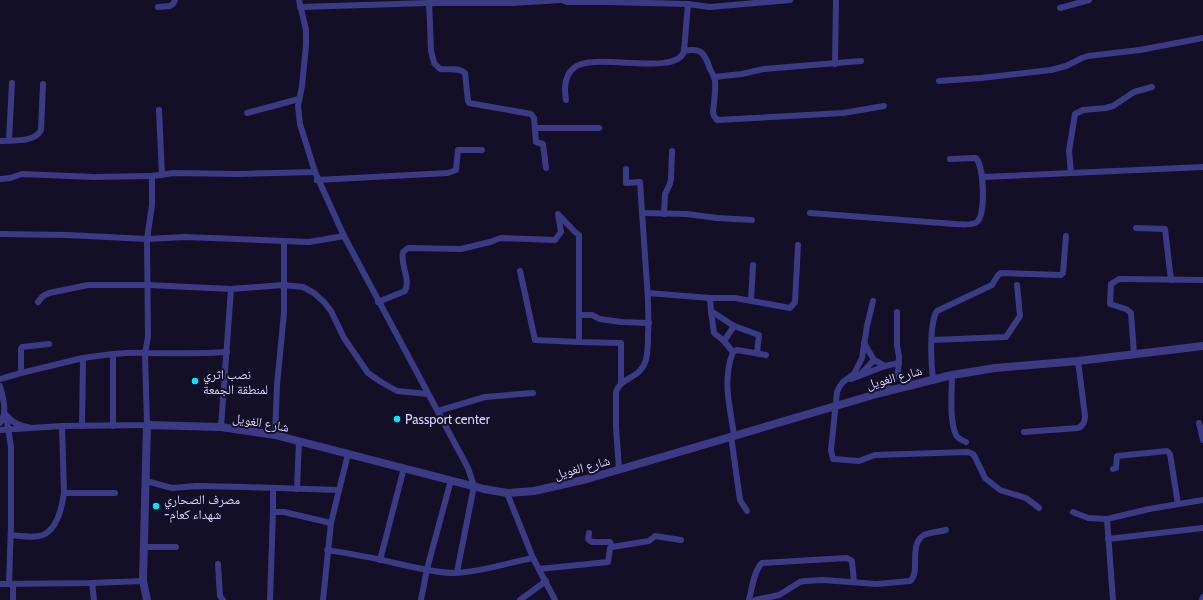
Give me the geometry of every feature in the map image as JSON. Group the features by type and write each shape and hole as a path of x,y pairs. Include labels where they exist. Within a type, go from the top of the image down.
{"street":[{"path":"158,7 170,6 175,0"},
{"path":"458,572 474,486 468,468 378,302 344,236 314,172 300,124 298,106 305,62 306,45 306,30 300,3 429,1 511,3 562,0 567,2 606,1 710,6 790,0"},
{"path":"835,64 836,0"},
{"path":"1060,8 1089,0"},
{"path":"429,1 434,63 440,69 459,69 465,73 469,103 529,112 533,116 536,142 543,144 546,168"},
{"path":"566,100 564,88 568,76 576,66 589,62 655,63 672,61 681,57 684,50 688,4"},
{"path":"939,81 1051,70 1066,66 1088,56 1140,50 1203,38"},
{"path":"684,50 692,49 702,52 706,58 714,77 713,112 717,120 843,113 884,106"},
{"path":"714,77 742,74 764,69 861,61"},
{"path":"8,140 12,83"},
{"path":"0,141 32,138 39,134 41,130 43,84"},
{"path":"1071,173 1069,151 1075,114 1083,110 1113,106 1134,92 1152,88"},
{"path":"247,113 299,99"},
{"path":"159,110 162,175"},
{"path":"535,128 599,128"},
{"path":"317,180 448,173 456,170 458,150 482,150"},
{"path":"664,214 665,194 671,179 672,151"},
{"path":"810,213 972,224 978,221 981,217 983,177 978,160 976,158 950,159"},
{"path":"983,177 1203,167"},
{"path":"619,469 616,427 617,386 633,377 644,366 647,358 649,323 640,182 626,183 626,170"},
{"path":"0,179 22,174 94,177 314,172"},
{"path":"147,600 143,581 147,426 145,352 148,337 147,239 152,205 152,176"},
{"path":"642,213 687,214 716,218 752,220"},
{"path":"378,302 405,291 407,288 407,279 402,256 403,252 408,248 462,249 501,238 555,240 561,232 558,214 579,235 579,342"},
{"path":"1136,228 1165,230 1171,280"},
{"path":"0,234 60,234 147,239 185,237 310,242 344,236"},
{"path":"933,379 932,340 935,314 937,310 992,285 1001,273 1061,275 1063,273 1066,236"},
{"path":"275,435 276,385 284,313 284,240"},
{"path":"648,293 710,298 726,297 788,308 795,302 798,246"},
{"path":"751,301 753,265"},
{"path":"520,271 535,340 621,343 621,383"},
{"path":"1134,354 1131,313 1126,309 1110,304 1110,285 1113,282 1124,279 1203,280"},
{"path":"38,302 49,292 88,285 148,285 231,289 284,285 303,287 314,293 331,311 344,338 368,373 398,391 428,394"},
{"path":"932,340 1006,337 1020,316 1017,285"},
{"path":"221,427 231,289"},
{"path":"710,298 714,333 724,341 733,352"},
{"path":"873,301 866,326 862,358 854,374 840,386 837,392 831,450 833,459 860,461 875,455 968,452 973,454 975,457 985,478 1000,490 1026,498 1039,508"},
{"path":"711,311 734,326 759,335 757,353"},
{"path":"880,393 896,376 899,363 897,345 897,312"},
{"path":"579,315 592,315 600,319 621,322 649,323"},
{"path":"724,341 734,326"},
{"path":"864,343 874,360 885,366"},
{"path":"21,373 21,348 23,346 49,344"},
{"name":"شارع الغويل","path":"147,426 221,427 275,435 474,486 507,493 534,491 587,479 880,393 933,379 995,368 1078,361 1203,346"},
{"name":"شارع الغويل","path":"1193,348 1203,350"},
{"path":"733,352 737,350 766,355"},
{"path":"0,379 83,358 113,354 145,352 204,354 227,352"},
{"path":"733,352 728,365 727,384 740,500 747,511"},
{"path":"113,354 113,426"},
{"path":"82,426 83,358"},
{"path":"858,376 874,360"},
{"path":"1024,432 1078,428 1082,426 1085,416 1078,361"},
{"path":"846,380 885,366 899,363"},
{"path":"952,375 953,424 956,435 959,439 966,442"},
{"path":"0,386 11,447 11,584 13,600"},
{"path":"438,411 485,397 533,393"},
{"path":"0,423 6,413"},
{"path":"6,413 12,421 18,425 33,429"},
{"path":"1199,423 1203,440"},
{"path":"0,430 9,431 62,426 147,426"},
{"path":"11,535 39,537 46,534 59,516 64,493 62,426"},
{"path":"297,489 298,441"},
{"path":"1113,469 1117,468 1117,456 1167,451 1170,454 1178,504"},
{"path":"323,600 331,523 348,454"},
{"path":"380,560 404,468"},
{"path":"421,600 427,569 451,480"},
{"path":"146,481 172,488 197,486 339,490"},
{"path":"270,600 273,489"},
{"path":"64,493 115,493"},
{"path":"507,493 533,558 555,600"},
{"path":"1073,512 1091,518 1107,519 1142,510 1203,500"},
{"path":"273,512 284,512 331,523"},
{"path":"1107,519 1113,600"},
{"path":"1108,539 1203,528"},
{"path":"755,600 780,595 805,580 877,584 910,581 915,576 915,554 919,541 925,535 946,530"},
{"path":"589,533 588,538 592,542 610,542 612,547"},
{"path":"612,547 649,541 655,536 681,540"},
{"path":"144,547 176,547"},
{"path":"539,569 579,564 606,563 609,560 610,548 612,547"},
{"path":"327,550 412,568 458,572 496,567 533,558"},
{"path":"749,600 756,573 762,563 847,558 852,561 854,582"},
{"path":"218,564 220,596 223,600"},
{"path":"0,584 143,581"},
{"path":"520,600 546,581"},
{"path":"92,583 94,600"}],"place":[{"name":"نصب اثري لمنطقة الجمعة","path":"195,381"},
{"name":"Passport center","path":"397,419"},
{"name":"مصرف الصحاري -شهداء كعام","path":"156,506"}]}
